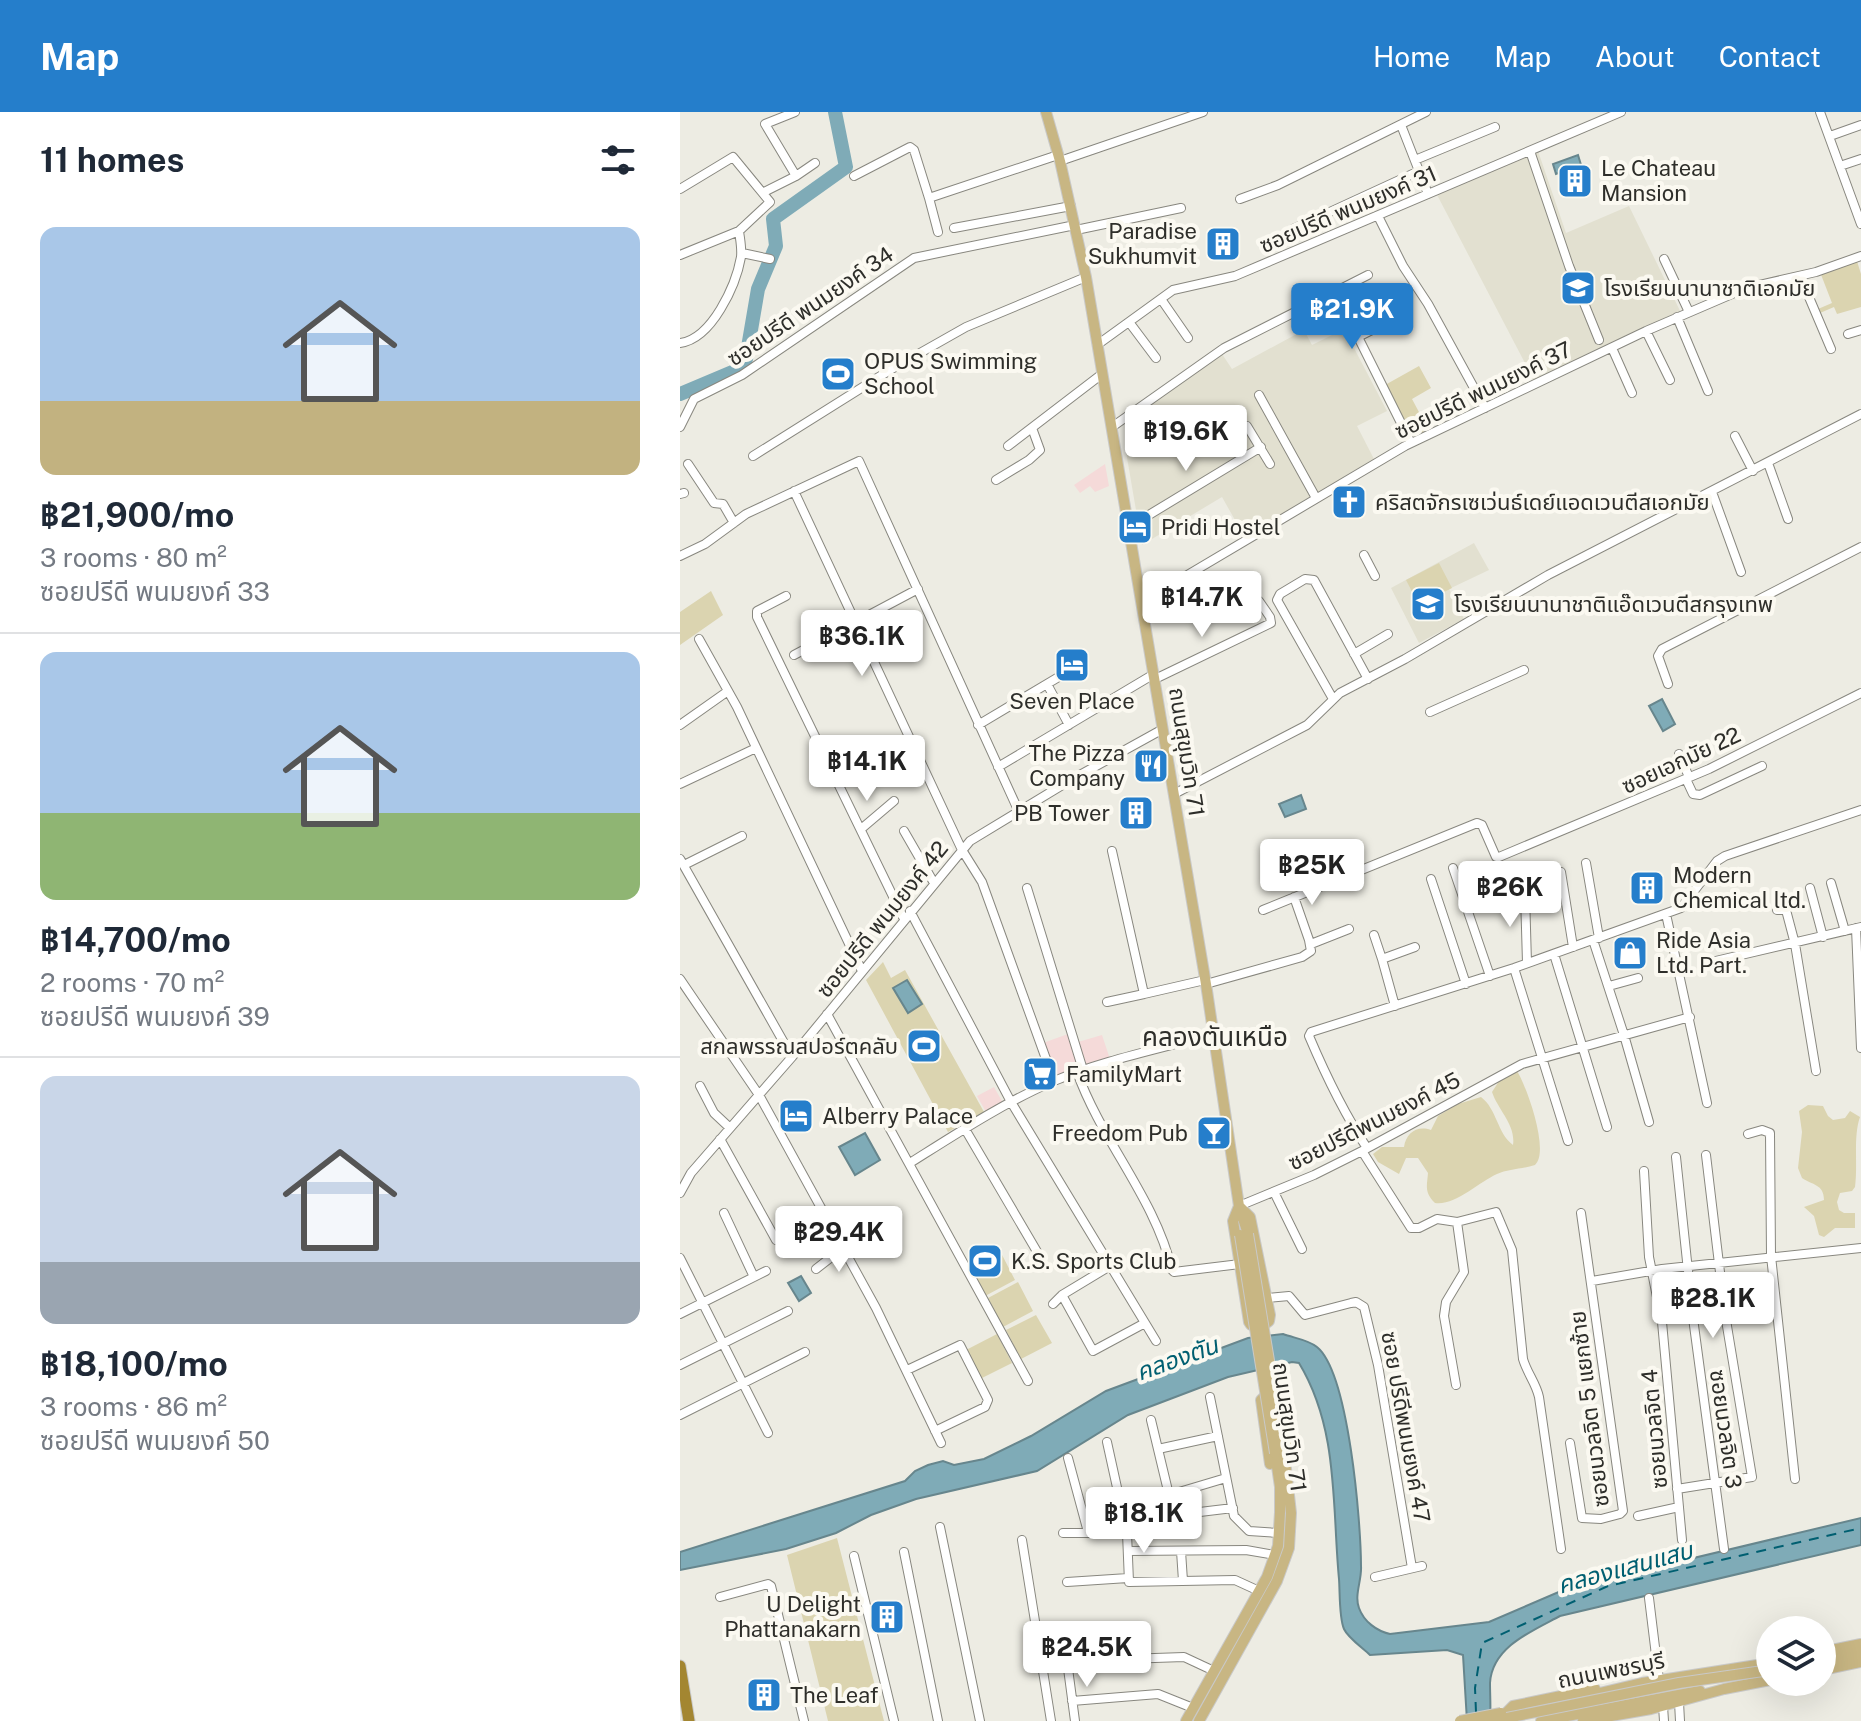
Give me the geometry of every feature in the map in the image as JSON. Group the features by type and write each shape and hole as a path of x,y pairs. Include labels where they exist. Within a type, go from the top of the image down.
{"highway":[{"path":"680,1666 688,1721"}],"main road":[{"name":"ถนนสุขุมวิท 71","path":"1046,112 1086,277 1142,602 1206,982 1280,1452 1286,1513 1289,1548 1277,1581 1199,1721"},
{"path":"1240,1209 1250,1217 1267,1298 1269,1321 1264,1325 1251,1325 1240,1264 1233,1221 1240,1209"},
{"path":"1275,1392 1283,1398 1296,1493 1286,1513 1276,1501 1261,1400 1264,1395 1275,1392"},
{"name":"ถนนสุขุมวิท 71","path":"1186,1721 1259,1591 1275,1555 1286,1513"},
{"path":"1836,1649 1861,1644"},
{"path":"1836,1657 1861,1652"},
{"path":"1836,1667 1861,1662"},
{"name":"ถนนเพชรบุรี","path":"1460,1721 1642,1683 1756,1665"},
{"name":"ถนนเพชรบุรี","path":"1492,1721 1679,1683 1756,1672"},
{"path":"1505,1721 1506,1713 1513,1706 1615,1685 1642,1683"},
{"name":"ถนนเพชรบุรี","path":"1541,1721 1657,1707 1756,1683"},
{"name":"ถนนเพชรบุรี","path":"1583,1721 1594,1714 1677,1693 1724,1689"},
{"path":"1619,1721 1657,1707"}],"street":[{"path":"795,112 764,126 796,176"},
{"path":"929,198 1203,112"},
{"path":"1240,199 1278,185 1426,112"},
{"name":"ซอยปรีดี พนมยงค์ 31","path":"1097,345 1177,288 1235,276 1620,112"},
{"path":"1820,112 1861,224"},
{"path":"1401,125 1428,194"},
{"path":"1830,136 1861,125"},
{"path":"1415,160 1495,127"},
{"path":"854,176 910,147 914,150 938,232"},
{"path":"1530,151 1569,266 1599,340"},
{"path":"680,189 733,157 764,192 770,204 739,231 680,255"},
{"path":"1840,166 1861,159"},
{"path":"764,192 815,163"},
{"path":"1293,229 1419,171"},
{"path":"954,228 1071,206"},
{"name":"ซอยปรีดี พนมยงค์ 34","path":"680,427 694,399 742,375 914,258 1181,208"},
{"path":"1378,216 1403,266 1428,304 1485,408"},
{"path":"680,343 695,339 711,323 730,292 742,253 739,231"},
{"path":"742,253 770,259"},
{"name":"ซอยปรีดี พนมยงค์ 37","path":"1142,602 1411,443 1646,331 1746,288 1800,276 1861,256"},
{"path":"1664,259 1689,312"},
{"path":"1112,427 1224,348 1368,275"},
{"path":"1800,276 1831,349"},
{"path":"753,456 890,370 966,327 1086,277"},
{"path":"1161,299 1188,338"},
{"path":"1677,317 1708,391"},
{"path":"1349,318 1411,443"},
{"path":"1129,322 1156,358"},
{"path":"1358,337 1374,329"},
{"path":"1848,334 1861,330"},
{"path":"1646,331 1670,380"},
{"path":"1612,348 1632,393"},
{"path":"1008,446 1102,374"},
{"path":"1259,395 1316,498"},
{"path":"1174,794 1307,725 1333,699 1548,575 1861,414"},
{"path":"1247,426 1270,464"},
{"path":"996,480 1040,450 1032,428"},
{"path":"1735,436 1753,471"},
{"path":"1129,527 1261,447"},
{"path":"680,556 794,491 859,461 1019,812"},
{"path":"1768,463 1788,519"},
{"path":"688,464 714,503 723,504 734,523"},
{"path":"794,491 918,759 962,850 982,882 1054,1081"},
{"path":"1712,492 1741,572"},
{"path":"1668,684 1658,656 1662,649 1861,547"},
{"path":"1364,555 1375,576"},
{"path":"1333,699 1277,597 1305,579 1314,580 1368,679"},
{"path":"794,655 918,589"},
{"path":"786,596 757,611 757,617 861,829 1011,1102 1156,1341"},
{"path":"998,767 1154,676 1271,623 1259,601"},
{"path":"1354,654 1388,634"},
{"path":"699,639 756,748 862,971"},
{"path":"1430,712 1524,670"},
{"path":"978,725 1062,675"},
{"path":"1047,684 1069,725"},
{"path":"680,725 728,691"},
{"name":"ซอยเอกมัย 22","path":"1294,897 1477,823 1482,825 1496,857 1513,852 1688,778 1861,693"},
{"name":"ซอยปรีดี พนมยงค์ 42","path":"680,1193 691,1173 792,1057 970,841 1163,729"},
{"path":"680,784 756,748"},
{"path":"1679,754 1690,791 1700,795 1762,766"},
{"path":"879,779 918,759"},
{"path":"861,829 894,801"},
{"path":"1561,1549 1539,1397 1523,1359 1512,1250 1495,1212 1457,1222 1437,1219 1419,1228 1411,1228 1342,1109 1309,1035 1666,914 1684,906 1717,861 1725,856 1861,810"},
{"path":"904,831 934,883"},
{"path":"742,836 682,862 792,1057"},
{"path":"1112,851 1144,994"},
{"path":"1586,863 1596,939 1649,1122"},
{"path":"1453,868 1490,976"},
{"path":"1561,872 1573,947"},
{"path":"1431,879 1466,984"},
{"path":"1831,883 1845,931"},
{"path":"1027,888 1091,1109 1163,1236 1172,1270 1240,1264"},
{"path":"1810,888 1823,937"},
{"path":"1525,894 1527,963"},
{"path":"1107,1002 1206,982 1302,957 1311,951 1294,897 1263,910"},
{"path":"1777,910 1786,910 1795,944 1816,1071"},
{"path":"1666,914 1707,1103"},
{"path":"1707,963 1858,928 1861,1048"},
{"path":"1311,944 1349,929"},
{"path":"1374,935 1395,1006"},
{"path":"1382,959 1415,947"},
{"path":"1554,954 1607,1127"},
{"path":"1514,968 1568,1141"},
{"path":"1609,986 1638,978"},
{"path":"680,979 759,1095 907,1370 941,1443"},
{"path":"827,1014 1028,1381"},
{"name":"ซอยปรีดีพนมยงค์ 45","path":"1240,1209 1364,1149 1522,1064 1690,1017"},
{"path":"910,1163 1011,1102 1054,1081 1213,1034"},
{"path":"700,1086 714,1113 730,1128"},
{"path":"965,1129 1039,1255"},
{"path":"1748,1134 1762,1130 1770,1133 1771,1256 1795,1479"},
{"path":"720,1139 776,1240"},
{"path":"1677,1489 1752,1477 1718,1263 1706,1155"},
{"name":"ซอยนวลจิต 3","path":"1676,1157 1724,1549"},
{"name":"ซอยนวลจิต 4","path":"1644,1171 1652,1271 1662,1322 1682,1540"},
{"path":"1274,1192 1302,1249"},
{"path":"724,1213 754,1277"},
{"path":"1581,1213 1592,1281 1687,1266 1861,1248"},
{"path":"801,1235 827,1218"},
{"path":"1456,1385 1444,1316 1446,1302 1464,1272 1457,1222"},
{"path":"816,1269 843,1248"},
{"path":"680,1258 768,1433"},
{"path":"1053,1304 1062,1295 1110,1266"},
{"path":"680,1314 766,1271"},
{"name":"ซอยนวลจิต 5 แยกซ้าย","path":"1570,1443 1582,1518 1601,1519 1620,1514 1623,1511 1592,1281"},
{"path":"1062,1295 1093,1351 1145,1323"},
{"name":"ซอย ปรีดีพนมยงค์ 47","path":"1267,1298 1289,1296 1301,1314 1305,1315 1356,1302 1364,1307 1378,1365 1412,1568"},
{"path":"680,1365 788,1311"},
{"path":"907,1370 960,1345 988,1400 985,1407 935,1431"},
{"path":"680,1415 805,1352"},
{"path":"1210,1397 1238,1523 1249,1531 1279,1533"},
{"path":"1151,1420 1172,1513 1233,1508"},
{"path":"1158,1449 1218,1436"},
{"path":"1107,1442 1127,1533 1128,1580"},
{"path":"1068,1458 1088,1532"},
{"path":"1169,1495 1226,1478"},
{"path":"1638,1516 1679,1507"},
{"path":"940,1527 980,1721"},
{"path":"1063,1533 1127,1533"},
{"path":"1022,1540 1051,1721"},
{"path":"1128,1551 1246,1550 1275,1555"},
{"path":"1181,1551 1183,1581"},
{"path":"904,1552 938,1721"},
{"path":"854,1556 894,1721"},
{"path":"1375,1577 1422,1566"},
{"path":"1067,1582 1235,1580 1259,1591"},
{"path":"720,1597 770,1584 804,1721"},
{"path":"1649,1598 1659,1680"},
{"path":"1041,1665 1067,1661 1184,1657 1214,1671"},
{"path":"1067,1661 1075,1721"},
{"path":"1072,1701 1158,1694 1193,1708"},
{"path":"1679,1702 1680,1721"},
{"path":"1657,1707 1664,1721"}],"shaded area":[{"name":"โรงเรียนนานาชาติเอกมัย","path":"1537,148 1566,233 1629,206 1682,315 1536,384 1435,191"},
{"path":"1856,258 1861,274 1861,307 1837,314 1834,307 1820,313 1818,309 1832,303 1820,272"},
{"path":"1344,329 1387,411 1357,426 1374,459 1244,536 1222,497 1142,545 1125,446 1139,436 1133,415 1222,354 1232,369 1304,330 1312,345"},
{"path":"1419,366 1431,388 1412,399 1428,429 1414,437 1385,385"},
{"path":"1105,464 1109,486 1095,492 1090,486 1080,493 1074,485"},
{"name":"โรงเรียนนานาชาติแอ๊ดเวนตีสกรุงเทพ","path":"1474,543 1489,570 1449,589 1464,619 1419,643 1391,588"},
{"path":"1439,563 1452,588 1419,605 1406,580"},
{"path":"711,591 723,615 680,645 680,612"},
{"name":"สกลพรรณสปอร์ตคลับ","path":"883,962 891,978 905,970 984,1112 948,1132 866,980"},
{"path":"1068,1034 1080,1068 1056,1076 1043,1043"},
{"path":"1102,1035 1110,1059 1086,1066 1078,1042"},
{"path":"1517,1071 1539,1134 1539,1158 1535,1165 1501,1172 1451,1201 1435,1203 1428,1192 1428,1173 1418,1158 1406,1158 1399,1174 1378,1162 1373,1154 1382,1147 1404,1147 1413,1131 1431,1130 1438,1116 1458,1104 1481,1097 1513,1145 1512,1131 1492,1092 1501,1078"},
{"path":"994,1087 1003,1103 986,1112 977,1096"},
{"path":"1808,1105 1823,1106 1833,1120 1845,1118 1850,1111 1860,1117 1855,1187 1852,1191 1840,1193 1837,1202 1839,1210 1855,1213 1855,1228 1835,1228 1824,1237 1819,1235 1814,1216 1804,1207 1824,1200 1823,1195 1820,1188 1802,1178 1798,1168 1802,1132 1799,1111"},
{"path":"1000,1251 1015,1280 985,1296 970,1267"},
{"path":"1018,1282 1033,1311 1003,1327 988,1298"},
{"path":"1036,1315 1052,1343 1021,1359 1006,1330"},
{"path":"997,1334 1012,1363 982,1378 966,1350"},
{"path":"837,1538 884,1721 828,1721 787,1555"}],"water":[{"path":"1578,155 1581,165 1556,174 1553,164"},
{"path":"1662,699 1675,724 1663,731 1649,706"},
{"path":"1301,795 1306,809 1285,817 1279,804"},
{"path":"907,980 922,1004 908,1013 893,988"},
{"path":"865,1133 880,1160 855,1175 839,1147"},
{"path":"801,1276 811,1293 799,1301 788,1283"},
{"path":"1283,1334 1317,1347 1328,1362 1337,1386 1351,1450 1359,1518 1361,1571 1358,1603 1368,1622 1385,1633 1489,1622 1568,1588 1861,1518 1861,1545 1560,1616 1526,1634 1498,1659 1490,1683 1490,1721 1467,1721 1463,1655 1447,1650 1370,1655 1344,1629 1340,1612 1334,1496 1327,1441 1312,1388 1299,1363 1292,1362 1228,1377 1128,1415 1037,1471 916,1499 871,1515 836,1533 786,1549 680,1570 680,1552 905,1481 915,1471 928,1465 943,1461 954,1465 984,1459 1031,1436 1106,1391 1248,1338"}],"waterway":[{"path":"680,394 742,368 758,289 776,246 773,219 846,167 835,112"}],"ferry route":[{"path":"1476,1712 1475,1688 1482,1643 1608,1586 1861,1528"}],"place":[{"name":"Le Chateau Mansion","path":"1575,181"},
{"name":"Paradise Sukhumvit","path":"1223,244"},
{"name":"โรงเรียนนานาชาติเอกมัย","path":"1578,288"},
{"name":"OPUS Swimming School","path":"838,374"},
{"name":"คริสตจักรเซเว่นธ์เดย์แอดเวนตีสเอกมัย","path":"1349,502"},
{"name":"Pridi Hostel","path":"1135,527"},
{"name":"โรงเรียนนานาชาติแอ๊ดเวนตีสกรุงเทพ","path":"1428,604"},
{"name":"Seven Place","path":"1072,665"},
{"name":"The Pizza Company","path":"1151,766"},
{"name":"PB Tower","path":"1136,813"},
{"name":"Modern Chemical ltd.","path":"1647,888"},
{"name":"Ride Asia Ltd. Part.","path":"1630,953"},
{"name":"สกลพรรณสปอร์ตคลับ","path":"924,1046"},
{"name":"FamilyMart","path":"1040,1074"},
{"name":"Alberry Palace","path":"796,1116"},
{"name":"Freedom Pub","path":"1214,1133"},
{"name":"K.S. Sports Club","path":"985,1261"},
{"name":"U Delight Phattanakarn","path":"887,1617"},
{"name":"The Leaf","path":"764,1695"}],"district":[{"name":"คลองตันเหนือ","path":"1215,1037"}],"water label":[{"name":"คลองตัน","path":"1177,1359"},
{"name":"คลองแสนแสบ","path":"1625,1568"}]}
